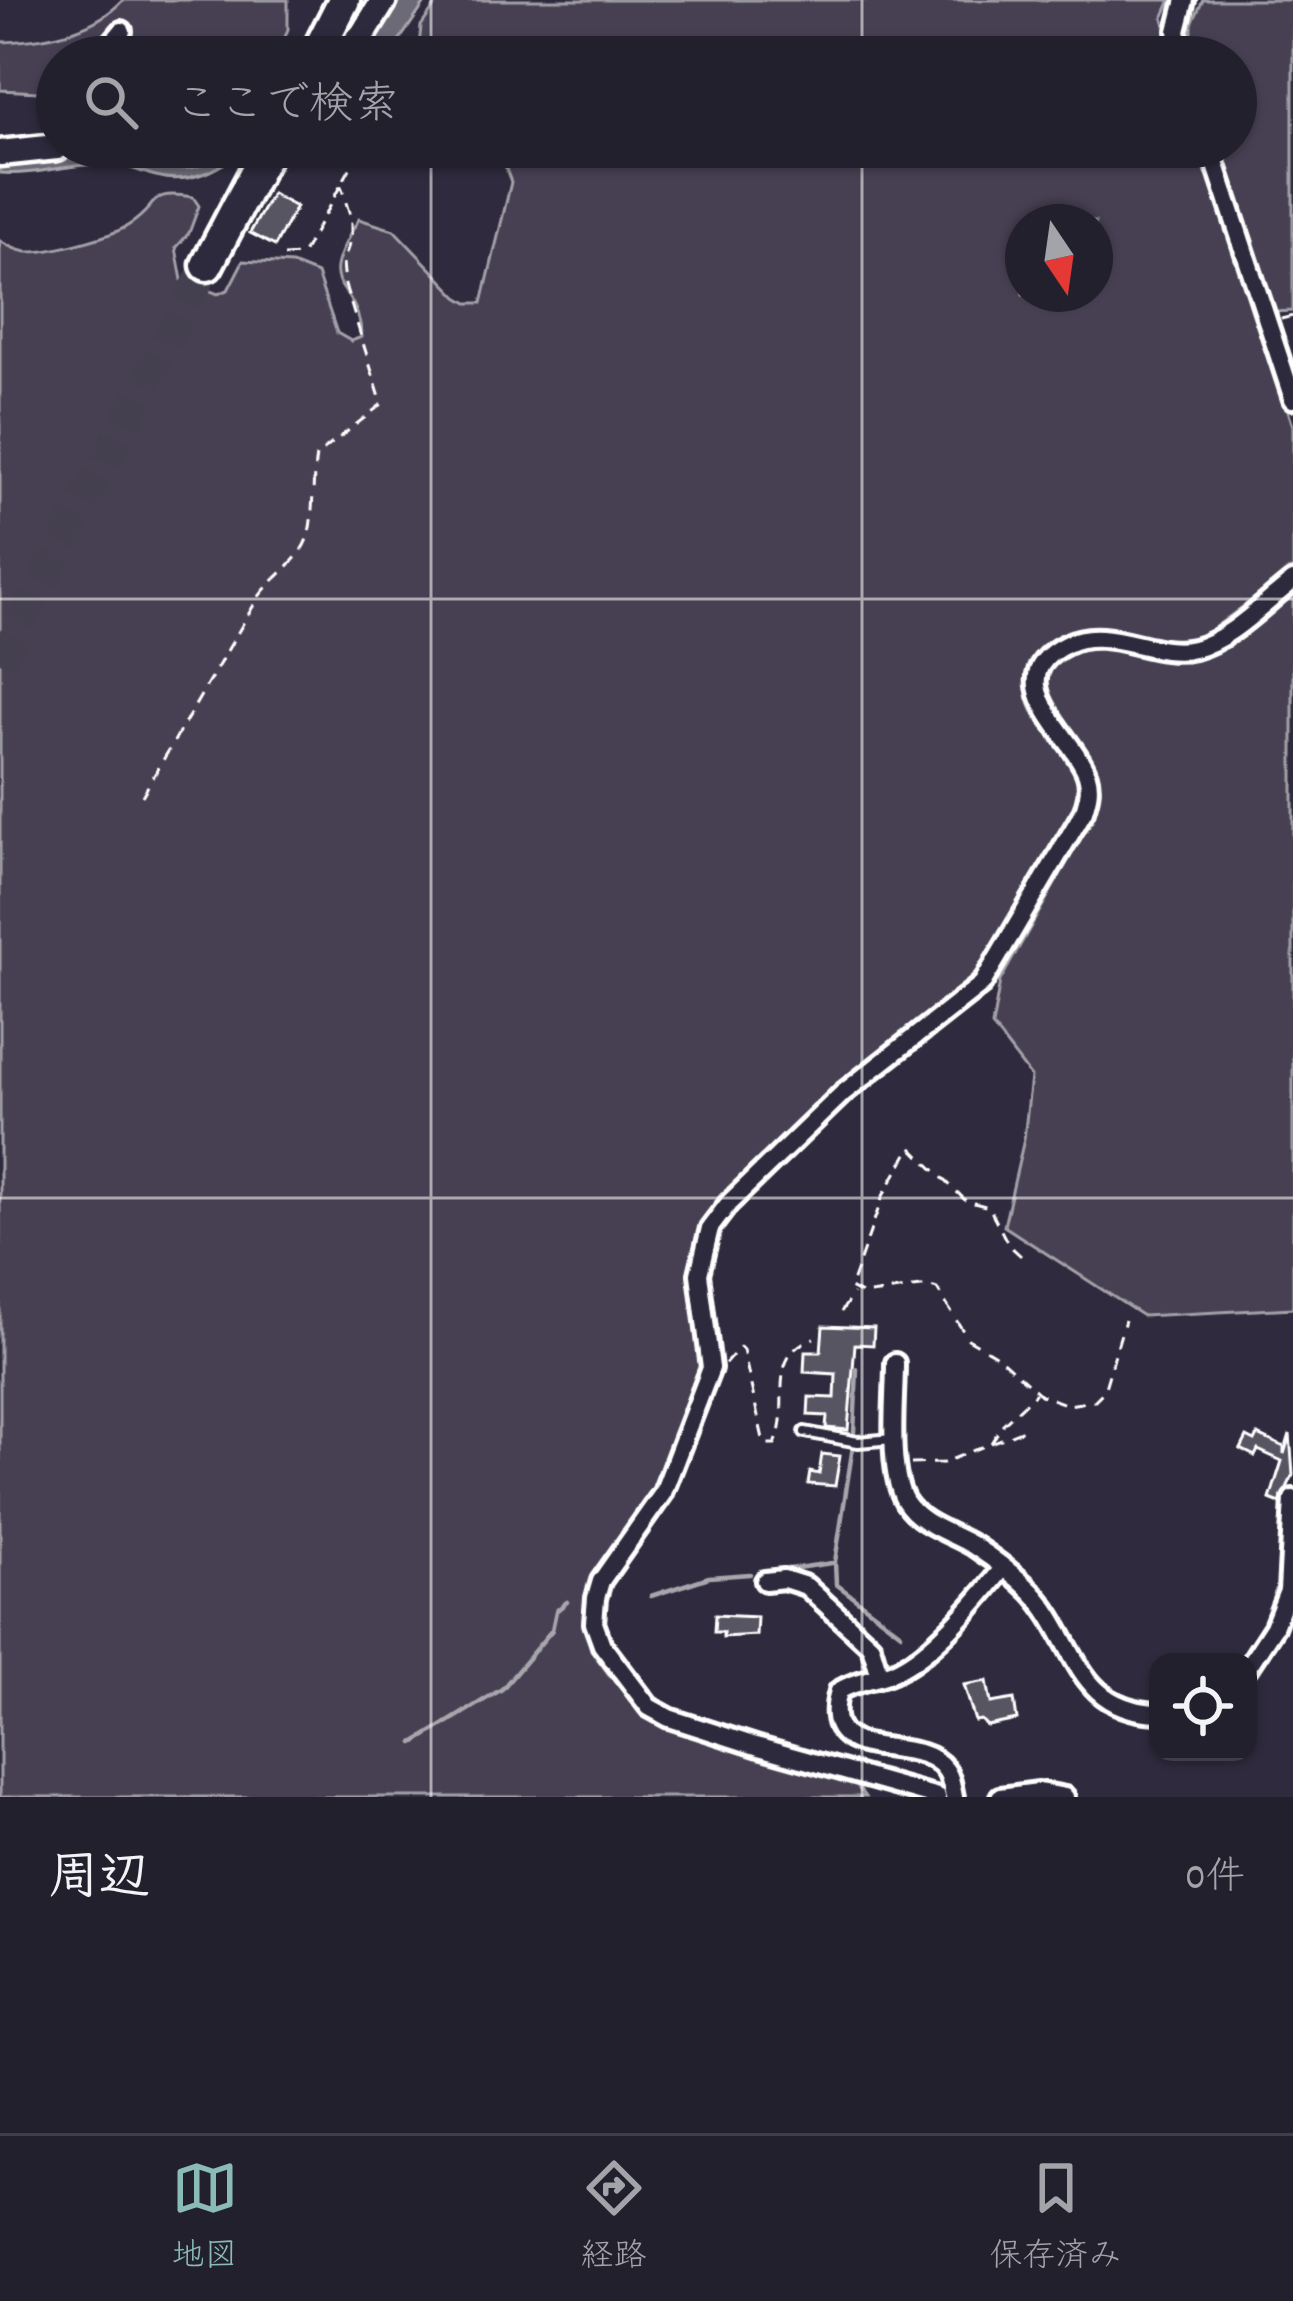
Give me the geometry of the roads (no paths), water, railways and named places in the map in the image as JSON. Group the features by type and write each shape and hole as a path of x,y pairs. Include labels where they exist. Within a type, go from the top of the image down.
{"highway":[{"path":"326,36 344,0"},
{"path":"207,265 258,168"}],"main road":[{"path":"357,36 384,0"},
{"path":"0,153 36,149"}],"street":[{"path":"1178,36 1184,0"},
{"path":"118,36 122,31"},
{"path":"1217,168 1293,399"},
{"path":"937,1797 669,1718 636,1695 602,1645 594,1622 601,1581 663,1492 708,1378 710,1332 699,1274 710,1228 729,1203 843,1093 982,984 1084,811 1089,795 1082,762 1041,708 1037,686 1041,669 1062,646 1086,637 1195,649 1216,639 1293,581"},
{"path":"895,1363 896,1464 905,1500 914,1512 973,1545 1042,1605 1089,1684 1115,1703 1149,1711"},
{"path":"1257,1653 1288,1592 1293,1499"},
{"path":"954,1797 947,1771 936,1761 854,1741 841,1730 833,1713 839,1691 895,1672 922,1653 1003,1568"},
{"path":"765,1581 784,1579 806,1586 871,1646 880,1676"},
{"path":"1000,1797 1040,1792 1065,1797"}],"lane":[{"path":"806,1432 858,1442 896,1439"}],"waterway":[{"path":"854,1432 857,1369"},
{"path":"853,1446 835,1562 836,1584 901,1633"},
{"path":"761,1573 832,1563"},
{"path":"651,1596 709,1577 750,1574"},
{"path":"414,1743 502,1689 552,1630 556,1611 567,1602"}],"tunnel":[{"path":"0,662 207,265"}]}
